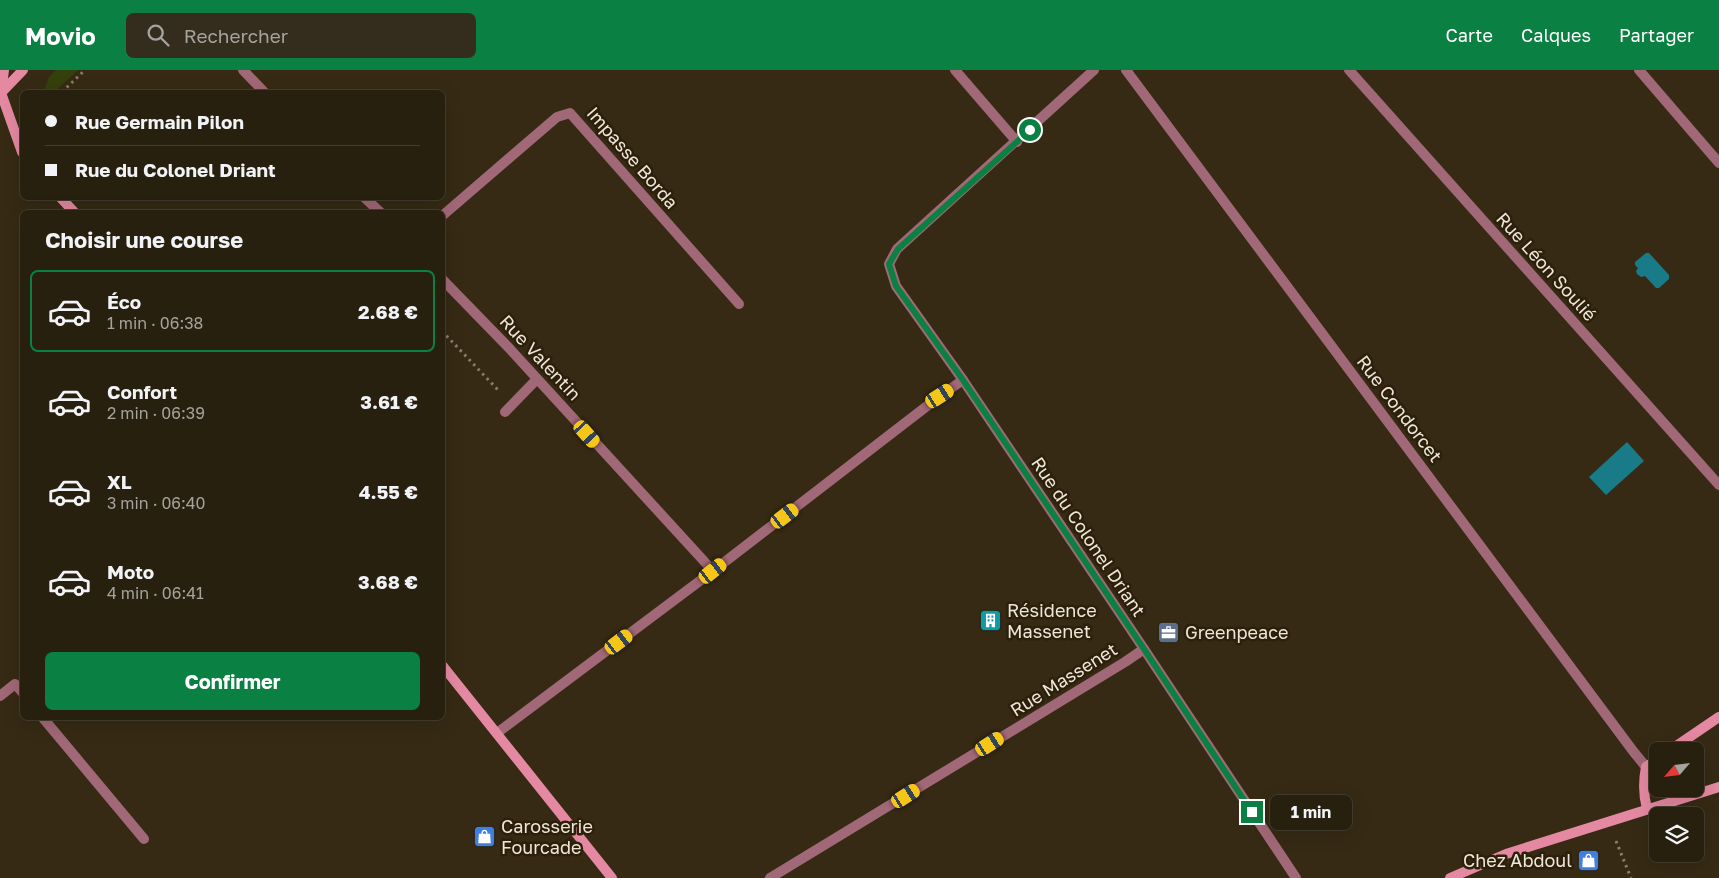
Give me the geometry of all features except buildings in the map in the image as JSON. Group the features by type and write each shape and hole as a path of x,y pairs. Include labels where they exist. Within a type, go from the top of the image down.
{"main road":[{"path":"4,70 0,92 20,147"},
{"path":"0,92 23,70"},
{"path":"63,200 72,210"},
{"path":"445,669 612,878"},
{"path":"1682,742 1719,717"},
{"path":"1647,809 1643,782 1646,767 1649,765"},
{"path":"1450,878 1506,854 1719,787"}],"street":[{"path":"243,70 262,90"},
{"path":"955,70 1017,142 1094,70"},
{"name":"Rue Condorcet","path":"1126,70 1646,767"},
{"name":"Rue Léon Soulié","path":"1349,70 1719,485"},
{"path":"1639,70 1719,163"},
{"name":"Impasse Borda","path":"445,213 557,116 570,113 739,304"},
{"name":"Rue du Colonel Driant","path":"1017,142 898,249 889,264 896,286 963,380 1296,878"},
{"path":"367,200 378,210"},
{"name":"Rue Valentin","path":"445,282 537,378 713,571"},
{"path":"508,408 537,378"},
{"path":"497,733 963,380"},
{"name":"Rue Massenet","path":"770,878 1144,649"},
{"path":"0,696 15,684 20,690"},
{"path":"45,720 144,839"}],"path":[{"path":"64,90 85,70"},
{"path":"445,334 508,408"},
{"path":"1608,822 1631,878"}],"green space":[{"path":"56,70 78,70 56,90 44,90 49,77"}],"water":[{"path":"1646,253 1649,253 1669,275 1669,279 1659,288 1656,288 1645,276 1641,277 1637,274 1638,268 1635,262"},
{"path":"1627,442 1644,461 1606,495 1589,477"}],"place":[{"name":"Résidence Massenet","path":"991,621"},
{"name":"Greenpeace","path":"1169,633"},
{"name":"Carosserie Fourcade","path":"485,837"},
{"name":"Chez Abdoul","path":"1588,861"}],"route":[{"path":"1030,130 898,249 889,264 896,286 963,380 1252,812"}]}
